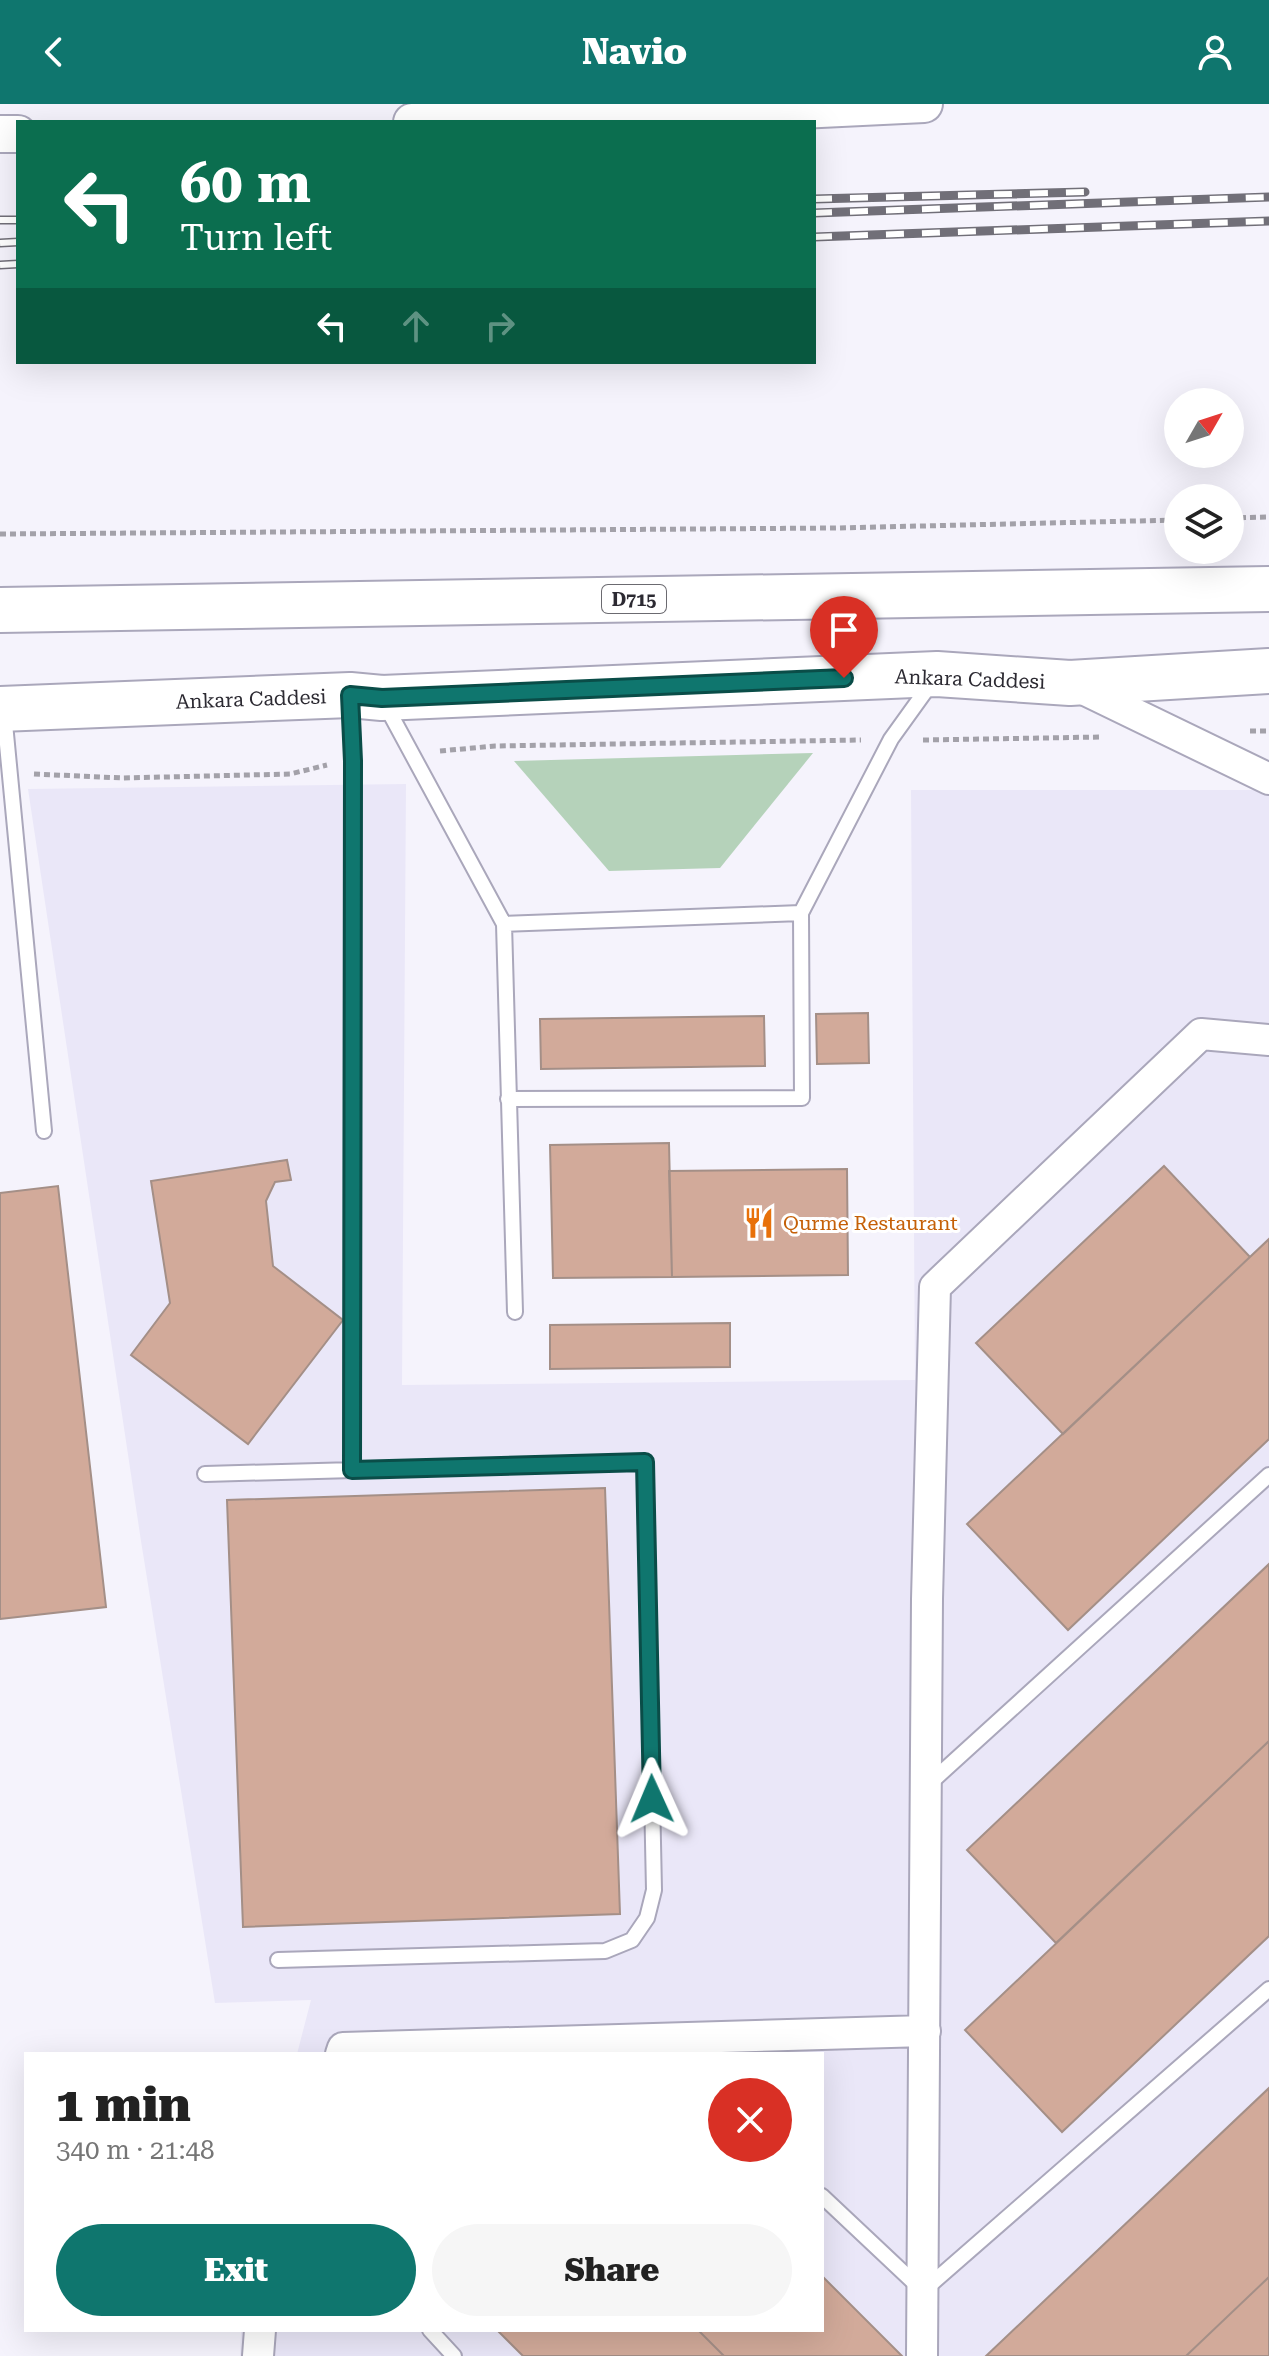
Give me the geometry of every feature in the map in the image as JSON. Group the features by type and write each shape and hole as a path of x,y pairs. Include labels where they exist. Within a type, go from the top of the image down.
{"highway":[{"name":"D715","path":"0,610 1269,589"},
{"name":"Ankara Caddesi","path":"2,709 937,674 1070,683 1269,671"}],"street":[{"path":"477,120 924,104"},
{"path":"1070,683 1269,779"},
{"path":"922,2356 927,1599 935,1287 1201,1034 1269,1040"},
{"path":"342,2052 343,2048 663,2046 925,2031"},
{"path":"258,2356 260,2332"}],"lane":[{"path":"508,1099 802,1098 801,913 891,739 937,674"},
{"path":"366,697 412,753 504,924 515,1312"},
{"path":"352,1470 353,761 366,697"},
{"path":"2,709 44,1131"},
{"path":"504,924 801,913"},
{"path":"205,1474 645,1462 654,1890 647,1918 632,1940 605,1951 278,1960"},
{"path":"926,1787 1269,1475"},
{"path":"824,2198 923,2291 1269,1989"},
{"path":"432,2332 454,2356"}],"path":[{"path":"1244,518 1269,517"},
{"path":"0,534 803,529 1164,520"},
{"path":"1191,742 1212,732 1269,731"},
{"path":"412,753 495,746 1110,736"},
{"path":"9,773 123,778 290,774 353,761"}],"shaded area":[{"path":"406,784 402,1385 915,1380 911,790 1269,790 1269,2356 240,2356 241,2332 824,2332 824,2052 298,2052 311,2000 215,2003 141,1541 28,789"}],"green space":[{"path":"813,753 720,868 609,871 514,761"}],"building":[{"path":"868,1013 869,1063 817,1064 816,1014"},
{"path":"764,1016 765,1066 541,1069 540,1019"},
{"path":"669,1143 672,1277 553,1278 550,1145"},
{"path":"287,1160 291,1180 275,1182 266,1201 273,1266 343,1320 248,1444 131,1355 170,1303 151,1181"},
{"path":"1164,1166 1250,1257 1063,1434 976,1343"},
{"name":"Qurme Restaurant","path":"847,1169 848,1275 672,1277 669,1171"},
{"path":"58,1186 106,1607 0,1619 0,1193"},
{"path":"1269,1239 1269,1439 1068,1630 967,1524"},
{"path":"730,1323 730,1367 550,1369 550,1325"},
{"path":"605,1488 620,1914 243,1927 227,1500"},
{"path":"1269,1564 1269,1741 1056,1943 967,1850"},
{"path":"1269,1741 1269,1936 1062,2132 965,2030"},
{"path":"1269,2088 1269,2277 1186,2356 986,2356"},
{"path":"1269,2277 1269,2356 1186,2356"},
{"path":"824,2278 902,2356 724,2356 700,2332 824,2332"},
{"path":"499,2332 700,2332 724,2356 523,2356"}],"railway":[{"path":"816,199 1085,192"},
{"path":"816,213 1269,197"},
{"path":"0,220 16,220"},
{"path":"816,237 1269,221"},
{"path":"0,243 16,242"},
{"path":"0,265 16,264"}],"place":[{"name":"Qurme Restaurant","path":"759,1223"}],"route":[{"path":"652,1799 645,1462 352,1470 353,761 350,695 382,698 844,678"}]}
